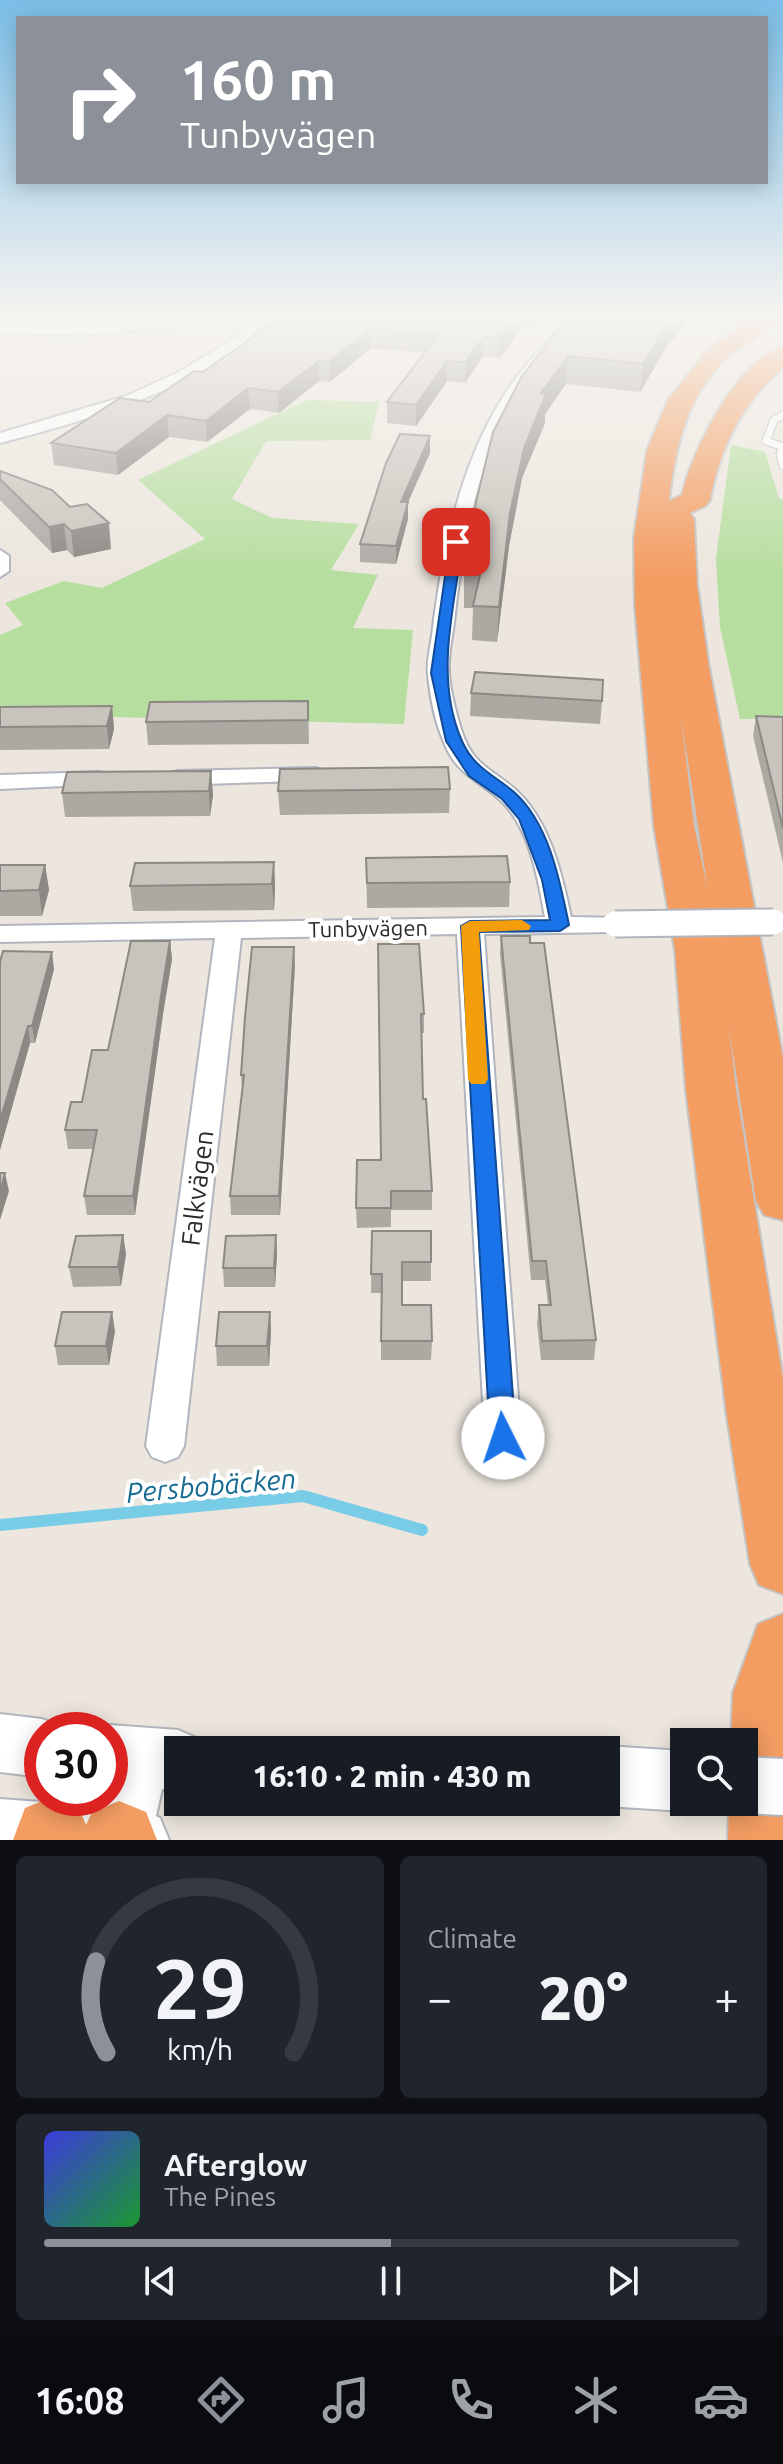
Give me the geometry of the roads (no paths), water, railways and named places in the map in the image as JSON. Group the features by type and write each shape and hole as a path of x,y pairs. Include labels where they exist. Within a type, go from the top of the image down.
{"highway":[{"path":"655,476 642,470 657,404"},
{"path":"680,404 669,424 655,476 649,538 651,605 674,826 698,950 711,1090 758,1416 783,1564"},
{"path":"704,404 689,441 679,507 681,585 691,668 783,1201"},
{"path":"679,507 695,500 703,462 720,423 735,404"},
{"path":"766,1840 769,1693 783,1647"}],"street":[{"path":"0,438 115,404"},
{"path":"507,404 497,419 470,482 448,587 438,673 454,741 475,773 508,795 527,817 551,880 560,925"},
{"path":"0,556 0,571"},
{"path":"450,773 475,773"},
{"path":"151,778 332,775"},
{"path":"0,782 121,779"},
{"name":"Tunbyvägen","path":"0,934 778,922"},
{"path":"470,926 503,1438"},
{"name":"Falkvägen","path":"165,1446 229,931"},
{"path":"0,1743 24,1746"},
{"path":"67,1830 142,1758"},
{"path":"620,1777 670,1780"},
{"path":"758,1786 783,1787"},
{"path":"67,1830 138,1840"}],"lane":[{"path":"783,415 774,420 766,441 783,447 780,453 783,466"}],"waterway":[{"name":"Persbobäcken","path":"0,1525 303,1496 422,1530"}]}
